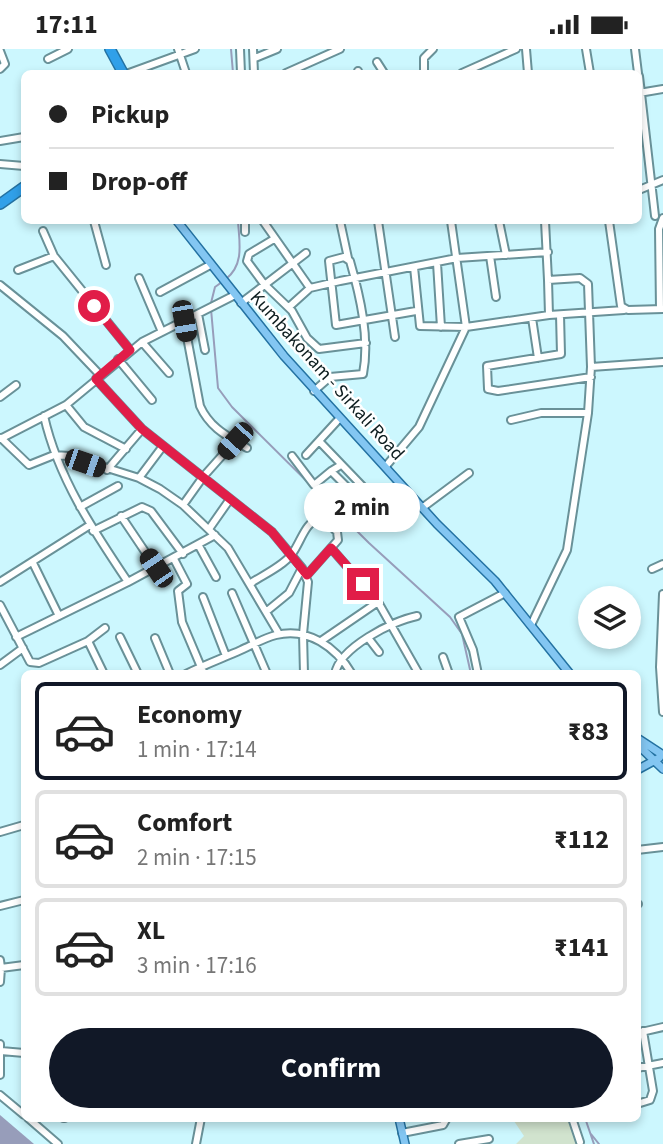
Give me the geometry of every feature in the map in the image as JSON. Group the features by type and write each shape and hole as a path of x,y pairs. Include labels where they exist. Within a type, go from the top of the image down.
{"highway":[{"path":"110,49 121,70"},
{"path":"0,205 21,189"}],"main road":[{"name":"Kumbakonam - Sirkali Road","path":"179,224 314,391 505,593 567,670"},
{"path":"641,741 661,757 663,769"},
{"path":"641,746 661,757"},
{"path":"641,767 661,757"},
{"path":"400,1122 405,1144"}],"street":[{"path":"48,59 68,49"},
{"path":"136,70 179,51 195,49"},
{"path":"240,49 241,70"},
{"path":"253,49 254,70"},
{"path":"255,58 277,49"},
{"path":"293,70 340,49"},
{"path":"424,70 424,58 433,49"},
{"path":"469,70 516,49"},
{"path":"526,49 528,70"},
{"path":"586,49 590,70"},
{"path":"635,49 638,70"},
{"path":"0,51 5,64 0,69"},
{"path":"179,51 185,70"},
{"path":"377,62 382,70"},
{"path":"642,93 663,89"},
{"path":"642,129 655,216"},
{"path":"0,141 21,138"},
{"path":"0,163 21,166"},
{"path":"642,189 663,180"},
{"path":"414,267 418,325 466,327 549,315 662,309 659,229 663,218"},
{"path":"95,224 106,265"},
{"path":"245,224 246,232"},
{"path":"265,224 310,288"},
{"path":"314,391 330,377 363,374 366,343 355,279 341,224"},
{"path":"379,224 388,274 395,337"},
{"path":"386,466 418,427 466,327 451,224"},
{"path":"500,224 506,255"},
{"path":"545,224 549,315"},
{"path":"609,224 618,301 624,310"},
{"path":"43,231 54,255 130,350"},
{"path":"274,239 247,257 264,284 289,307 307,338 319,349 366,343"},
{"path":"289,307 310,288 329,283 388,274 457,258 548,252"},
{"path":"241,303 264,284 293,266 306,253"},
{"path":"18,270 54,255"},
{"path":"490,256 496,297"},
{"path":"348,258 329,261 329,283 336,325 363,323 416,311"},
{"path":"437,263 441,327"},
{"path":"160,292 210,265"},
{"path":"139,278 162,332"},
{"path":"531,625 567,550 591,377 587,281 580,278 548,280"},
{"path":"0,285 63,336 142,429 272,532 307,575"},
{"path":"2,437 66,405 118,359 142,342 234,295"},
{"path":"198,314 205,351"},
{"path":"560,315 561,353 487,366 488,389 498,391 591,377"},
{"path":"532,318 538,358"},
{"path":"184,321 200,406 212,426 247,448"},
{"path":"142,342 169,373"},
{"path":"118,359 152,400"},
{"path":"591,367 663,362"},
{"path":"0,397 16,385"},
{"path":"66,405 83,427 125,449"},
{"path":"511,420 541,413 588,413"},
{"path":"44,416 54,455 80,507 128,583"},
{"path":"306,455 339,419"},
{"path":"0,429 2,437 29,465 54,455 69,456 139,478 183,505 215,535 251,583 279,634"},
{"path":"107,470 142,429"},
{"path":"183,505 203,477 235,441"},
{"path":"318,441 367,491"},
{"path":"139,478 163,446"},
{"path":"292,456 314,485 341,465"},
{"path":"331,471 356,496"},
{"path":"422,508 469,473"},
{"path":"80,507 118,486"},
{"path":"209,529 230,499"},
{"path":"0,582 92,528 137,508 147,508 183,554"},
{"path":"121,516 156,568"},
{"path":"251,583 291,555 301,534 312,520 322,516 339,536 307,575 304,670"},
{"path":"16,637 128,583 215,535"},
{"path":"199,546 216,577"},
{"path":"331,548 378,602 417,670"},
{"path":"174,559 187,584 178,591 182,622 202,670 226,656 279,634 303,634 321,641 341,657 349,670"},
{"path":"33,563 59,616"},
{"path":"652,569 663,564"},
{"path":"267,611 289,593 302,568"},
{"path":"232,593 266,670"},
{"path":"477,670 473,650 459,618 505,593"},
{"path":"663,594 663,712"},
{"path":"204,597 226,656"},
{"path":"321,641 378,602"},
{"path":"0,605 33,670"},
{"path":"336,670 341,657 391,624 416,615"},
{"path":"30,662 39,663 88,641 105,628"},
{"path":"120,637 136,670"},
{"path":"155,638 168,670"},
{"path":"369,639 379,652"},
{"path":"88,641 102,670"},
{"path":"0,665 23,648"},
{"path":"443,657 448,670"},
{"path":"0,832 21,826"},
{"path":"641,850 663,847"},
{"path":"0,905 21,901"},
{"path":"0,960 0,982"},
{"path":"1,968 21,965"},
{"path":"641,1032 663,1027"},
{"path":"641,1035 651,1065 653,1096 646,1103 641,1104"},
{"path":"0,1044 0,1075"},
{"path":"1,1051 21,1053"},
{"path":"641,1067 663,1063"},
{"path":"0,1095 21,1113"},
{"path":"32,1122 58,1144"},
{"path":"196,1144 200,1122"},
{"path":"402,1133 443,1125 445,1122"},
{"path":"573,1122 580,1142"},
{"path":"459,1144 489,1139"}],"green space":[{"path":"515,1122 573,1122 581,1144 516,1144 524,1136"}],"water":[{"path":"0,1115 34,1144 0,1144"}],"waterway":[{"path":"231,49 233,70"},
{"path":"226,279 238,259 238,224"},
{"path":"211,303 215,287 222,282"},
{"path":"211,309 218,388 232,407 369,543 450,617 462,634 470,670"},
{"path":"586,1122 594,1144"},
{"path":"591,1134 599,1144"}],"route":[{"path":"94,306 130,350 96,379 142,429 272,532 307,575 331,548 363,584"}]}
